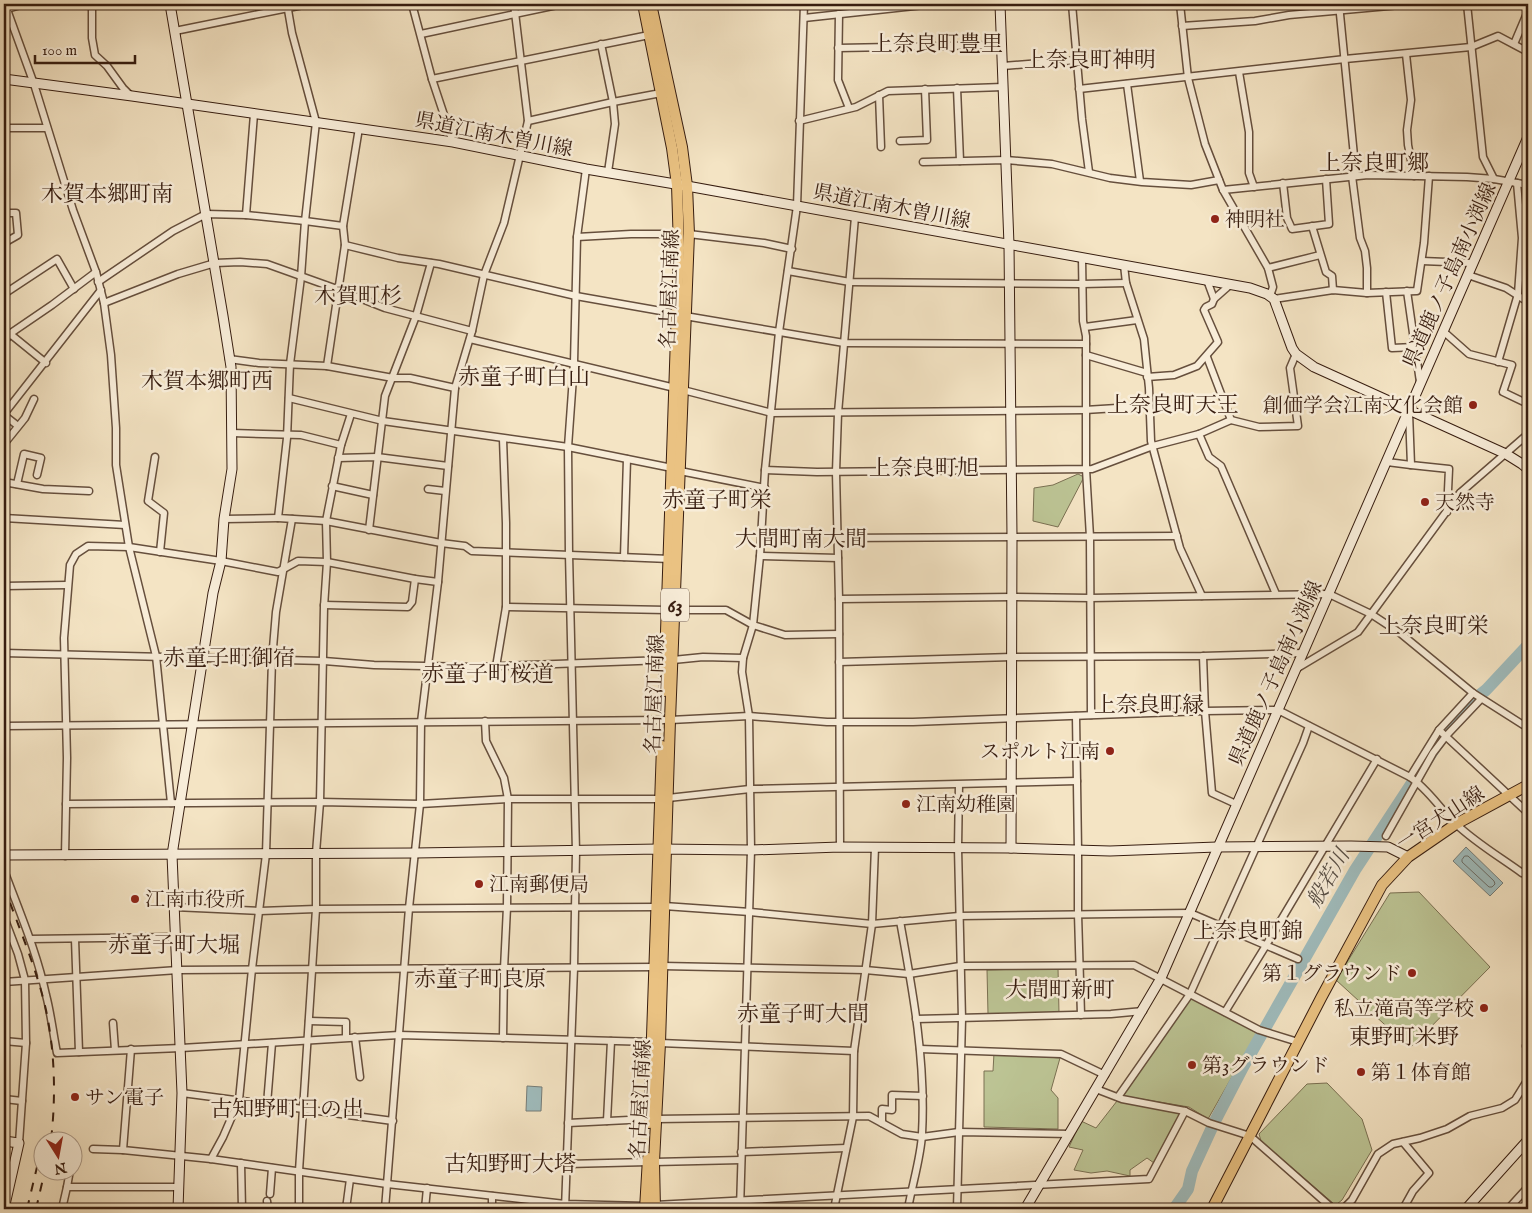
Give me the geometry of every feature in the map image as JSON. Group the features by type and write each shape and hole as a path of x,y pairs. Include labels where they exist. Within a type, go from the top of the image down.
{"main road":[{"name":"名古屋江南線","path":"643,4 682,185"},
{"name":"名古屋江南線","path":"650,1207 684,234 676,120 652,4"},
{"name":"一宮犬山線","path":"1212,1209 1382,885 1408,857 1456,824 1528,785"}],"street":[{"path":"24,4 6,6 34,84 46,128 96,272 104,303 116,428 116,461 128,547 156,656 175,803"},
{"path":"92,4 92,38 95,55 107,66 123,88 132,96"},
{"path":"170,4 231,367 232,433 232,469 224,519 221,561 213,593 192,724 175,803 172,855 182,1093 178,1209"},
{"path":"175,31 287,6 308,4"},
{"path":"412,4 432,79 453,142"},
{"path":"385,1209 409,908 420,804 421,722 438,582 456,388 472,331 484,274 504,223 528,121 514,4"},
{"path":"421,34 562,4"},
{"path":"740,1209 751,850 750,716 742,672 743,658 753,625 760,556 765,470 779,332 797,206 804,4"},
{"path":"804,18 933,4"},
{"path":"1000,4 1009,245 1012,537 1011,848"},
{"path":"1072,4 1082,119 1089,172"},
{"path":"1180,4 1188,78 1205,144 1222,190 1268,268 1273,287 1272,298 1278,306 1287,339 1296,354 1314,366 1506,454 1528,469"},
{"path":"1182,26 1255,21 1339,7 1410,4"},
{"path":"1467,4 1483,157 1494,180"},
{"path":"278,518 287,434 290,364 301,277 316,122 292,33 287,6"},
{"path":"1339,7 1360,238 1365,251 1367,268 1367,293"},
{"path":"1514,44 1528,11"},
{"path":"840,14 838,80 849,108"},
{"path":"432,79 649,35"},
{"path":"1080,89 1345,59 1471,47 1498,36 1528,52"},
{"path":"601,44 613,102 615,124 608,172"},
{"path":"838,48 1001,45"},
{"path":"1406,54 1411,100 1408,145 1414,176"},
{"path":"1003,66 1077,60"},
{"path":"1239,72 1249,132 1249,173 1254,186"},
{"name":"県道江南木曽川線","path":"5,78 34,84 132,96 453,142 586,169 1231,284 1258,290 1272,298"},
{"path":"1127,84 1140,181"},
{"path":"799,121 849,108 888,91 1003,87"},
{"path":"957,88 960,161"},
{"path":"900,141 926,140 925,90"},
{"path":"528,121 661,93"},
{"path":"879,95 880,147"},
{"path":"246,215 254,114"},
{"path":"4,128 46,128"},
{"path":"327,366 345,245 344,226 359,128"},
{"name":"県道鹿ノ子島南小渕線","path":"1025,1209 1161,978 1472,263 1513,182 1528,137"},
{"path":"923,162 1006,160 1052,164 1110,178 1140,181 1191,185 1219,180"},
{"path":"565,1207 576,907 576,799 568,447 574,363 577,237 586,169"},
{"path":"1222,190 1354,176 1429,176 1494,180 1528,185"},
{"path":"1272,298 1333,290 1367,293 1417,290 1422,261 1429,176"},
{"path":"1283,184 1287,218 1292,229 1329,224 1326,179"},
{"path":"1498,362 1518,294 1522,230 1513,182"},
{"path":"4,213 16,213 18,235 4,243"},
{"path":"98,282 172,232 206,214 246,215 344,226"},
{"path":"840,847 839,599 836,472 838,414 855,217"},
{"path":"1312,226 1326,272 1332,276 1333,290"},
{"path":"577,237 684,234 764,243 792,249"},
{"path":"345,245 398,258 484,274 576,296 844,343 1086,344"},
{"path":"1268,268 1320,255"},
{"path":"1082,258 1086,344 1086,469 1090,537 1089,656 1091,715"},
{"path":"4,294 57,259 74,289"},
{"path":"1422,261 1472,263"},
{"path":"104,303 149,284 215,263 267,264 386,308 472,331"},
{"path":"369,530 376,456 385,396 416,316 432,263"},
{"path":"1124,265 1126,282 1144,340 1152,446 1180,548 1202,596"},
{"path":"788,271 850,282 1009,284 1126,282"},
{"path":"4,342 11,333 96,272"},
{"path":"1468,275 1506,288 1528,302"},
{"path":"1208,280 1214,299"},
{"path":"1086,355 1147,375 1174,375 1198,366 1218,342 1204,310 1231,284"},
{"path":"18,426 4,415 13,400 46,363 101,290"},
{"path":"1407,291 1420,384"},
{"path":"1386,292 1392,348 1415,347"},
{"path":"1084,327 1137,320"},
{"path":"4,329 46,363"},
{"path":"1443,331 1469,354 1512,365 1503,392 1528,404"},
{"path":"470,339 772,413 838,414 1085,410 1149,406"},
{"path":"765,470 836,472 1086,469 1102,466 1152,446 1199,434 1230,420 1259,427 1298,426 1290,368 1296,354"},
{"path":"1207,357 1230,420"},
{"path":"229,359 259,363 327,366 392,378 410,378 456,388"},
{"path":"4,444 25,418 34,398"},
{"path":"289,398 381,421 568,447 765,488"},
{"path":"1409,409 1411,464"},
{"path":"299,1209 299,1171 316,909 316,853 320,802 324,605 327,562 326,521 341,445 351,414"},
{"path":"232,433 301,435 341,445"},
{"path":"1199,434 1209,457 1221,466 1276,594"},
{"path":"1296,669 1358,632 1460,493 1528,434"},
{"path":"496,667 506,607 503,439"},
{"path":"17,484 24,454 41,458 37,475"},
{"path":"338,458 376,456 448,466"},
{"path":"155,457 148,501 164,514 160,552"},
{"path":"624,556 627,459"},
{"path":"1387,462 1449,469 1446,513"},
{"path":"4,482 43,489 89,491"},
{"path":"332,486 373,495"},
{"path":"428,489 446,491"},
{"path":"4,518 125,525"},
{"path":"224,519 278,518 326,521 464,546 472,551 672,559"},
{"path":"211,1159 239,1100 266,854 272,660 276,612 292,519"},
{"path":"837,538 1177,536"},
{"path":"65,856 67,758 64,654 70,565 76,554 88,546 128,547 278,572 298,561 327,562 438,582"},
{"path":"760,556 838,558"},
{"path":"324,605 408,607 412,602 415,579"},
{"path":"4,586 68,585"},
{"path":"839,599 1012,596 1090,598 1329,594 1371,614 1407,638 1481,699 1528,728"},
{"path":"506,607 726,610 753,625 785,635 839,634"},
{"path":"4,652 324,661 374,665 496,667 743,658"},
{"path":"839,662 1012,657 1303,654"},
{"path":"1203,656 1204,711 1212,793 1236,804"},
{"path":"1410,777 1439,730 1473,693"},
{"path":"1386,836 1433,753 1446,736 1481,699"},
{"path":"4,726 485,721 574,722 750,716 839,722 1278,710 1410,777 1456,824 1486,848 1522,873 1527,870"},
{"path":"1076,716 1081,1015"},
{"path":"485,721 486,741 504,778 508,799 503,1038"},
{"path":"1118,1098 1190,994 1258,847 1309,726"},
{"path":"1439,730 1528,813"},
{"path":"1225,1012 1377,759"},
{"path":"66,804 320,802 420,804 508,799 664,799 750,789 1077,781"},
{"path":"957,1209 962,1018 958,784"},
{"path":"4,855 576,852 840,847 1011,848 1078,851 1324,846 1388,847 1408,857"},
{"path":"834,1209 853,1117 854,1051 872,924 875,847"},
{"path":"4,870 30,939 42,978 57,1053 245,1045 355,1036 399,1035 611,1040 854,1051"},
{"path":"174,907 260,911 507,907 660,907 750,912 872,924 959,916 1190,913 1298,960"},
{"path":"4,917 7,936 25,980 26,1043 19,1143 7,1184 4,1209"},
{"path":"900,921 920,1049 923,1096 922,1137 908,1209"},
{"path":"30,939 175,937"},
{"path":"75,939 79,1052"},
{"path":"4,982 178,970 504,969 658,966 865,970 909,974 960,966 1134,965 1262,1031 1298,1042"},
{"path":"916,1019 1081,1015 1143,1011"},
{"path":"309,1021 346,1022 346,1037"},
{"path":"113,1022 115,1050"},
{"path":"355,1036 360,1076"},
{"path":"608,1121 611,1040"},
{"path":"4,1041 26,1043"},
{"path":"267,1104 272,1043"},
{"path":"123,1150 130,1049"},
{"path":"920,1049 1061,1054 1105,1075"},
{"path":"1343,1209 1352,1200 1378,1154 1393,1144 1447,1129 1470,1116 1502,1108 1515,1100 1528,1079"},
{"path":"1096,1089 1118,1098 1185,1111 1209,1123 1250,1136 1333,1209"},
{"path":"182,1093 393,1121"},
{"path":"882,1122 882,1109 892,1110 892,1095 923,1096"},
{"path":"4,1099 22,1101"},
{"path":"93,1149 180,1155 565,1207 650,1207 836,1194 1039,1186 1149,1179 1185,1111"},
{"path":"568,1123 653,1119 870,1116 902,1134 922,1137 959,1132 1070,1134"},
{"path":"1466,1209 1528,1140"},
{"path":"4,1141 19,1143"},
{"path":"1403,1142 1429,1173 1413,1191 1403,1209"},
{"path":"741,1152 846,1148"},
{"path":"567,1164 741,1160"},
{"path":"241,1163 242,1209"},
{"path":"270,1194 272,1168"},
{"path":"346,1209 350,1179"},
{"path":"62,1209 68,1180"},
{"path":"67,1187 179,1187"},
{"path":"1508,1209 1528,1187"},
{"path":"425,1209 427,1188"},
{"path":"492,1196 492,1209"},
{"path":"267,1201 268,1209"}],"green space":[{"path":"1078,474 1084,477 1058,527 1033,521 1034,488 1053,485"},
{"name":"第１グラウンド","path":"1419,892 1490,967 1412,1046 1407,1045 1336,980 1390,893"},
{"path":"1058,968 1059,1013 988,1014 987,970"},
{"name":"第3グラウンド","path":"1191,998 1257,1033 1208,1119 1189,1107 1123,1096"},
{"path":"994,1053 1060,1058 1051,1090 1058,1098 1058,1129 984,1127 984,1071 993,1071"},
{"path":"1327,1083 1362,1119 1372,1150 1342,1200 1337,1204 1334,1204 1261,1141 1259,1134 1307,1084"},
{"path":"1117,1101 1180,1113 1154,1163 1147,1158 1130,1170 1130,1176 1107,1171 1091,1173 1074,1170 1083,1150 1069,1147 1081,1121 1096,1128"}],"water":[{"path":"1466,847 1503,883 1490,896 1453,861"},
{"path":"527,1086 542,1087 541,1111 526,1111"}],"waterway":[{"name":"般若川","path":"1174,1209 1188,1189 1192,1171 1243,1067 1355,870 1448,728 1528,645"}],"railway":[{"path":"4,886 38,979 46,1010 54,1075 52,1130"},
{"path":"27,1209 34,1180"},
{"path":"36,1209 43,1180"}],"place":[{"name":"神明社","path":"1215,219"},
{"name":"創価学会江南文化会館","path":"1473,405"},
{"name":"天然寺","path":"1425,502"},
{"name":"スポルト江南","path":"1110,751"},
{"name":"江南幼稚園","path":"906,804"},
{"name":"江南郵便局","path":"479,884"},
{"name":"江南市役所","path":"135,899"},
{"name":"第１グラウンド","path":"1412,973"},
{"name":"私立滝高等学校","path":"1484,1008"},
{"name":"第3グラウンド","path":"1192,1065"},
{"name":"第１体育館","path":"1361,1072"},
{"name":"サン電子","path":"75,1097"}],"district":[{"name":"上奈良町豊里","path":"937,43"},
{"name":"上奈良町神明","path":"1090,59"},
{"name":"上奈良町郷","path":"1374,162"},
{"name":"木賀本郷町南","path":"107,193"},
{"name":"木賀町杉","path":"358,295"},
{"name":"赤童子町白山","path":"524,376"},
{"name":"木賀本郷町西","path":"207,380"},
{"name":"上奈良町天王","path":"1173,404"},
{"name":"上奈良町旭","path":"924,467"},
{"name":"赤童子町栄","path":"717,499"},
{"name":"大間町南大間","path":"801,538"},
{"name":"上奈良町栄","path":"1434,625"},
{"name":"赤童子町御宿","path":"229,657"},
{"name":"赤童子町桜道","path":"488,673"},
{"name":"上奈良町緑","path":"1149,704"},
{"name":"上奈良町錦","path":"1248,930"},
{"name":"赤童子町大堀","path":"174,944"},
{"name":"赤童子町良原","path":"480,978"},
{"name":"大間町新町","path":"1060,989"},
{"name":"赤童子町大間","path":"803,1013"},
{"name":"東野町米野","path":"1404,1036"},
{"name":"古知野町日の出","path":"287,1108"},
{"name":"古知野町大塔","path":"510,1163"}]}
